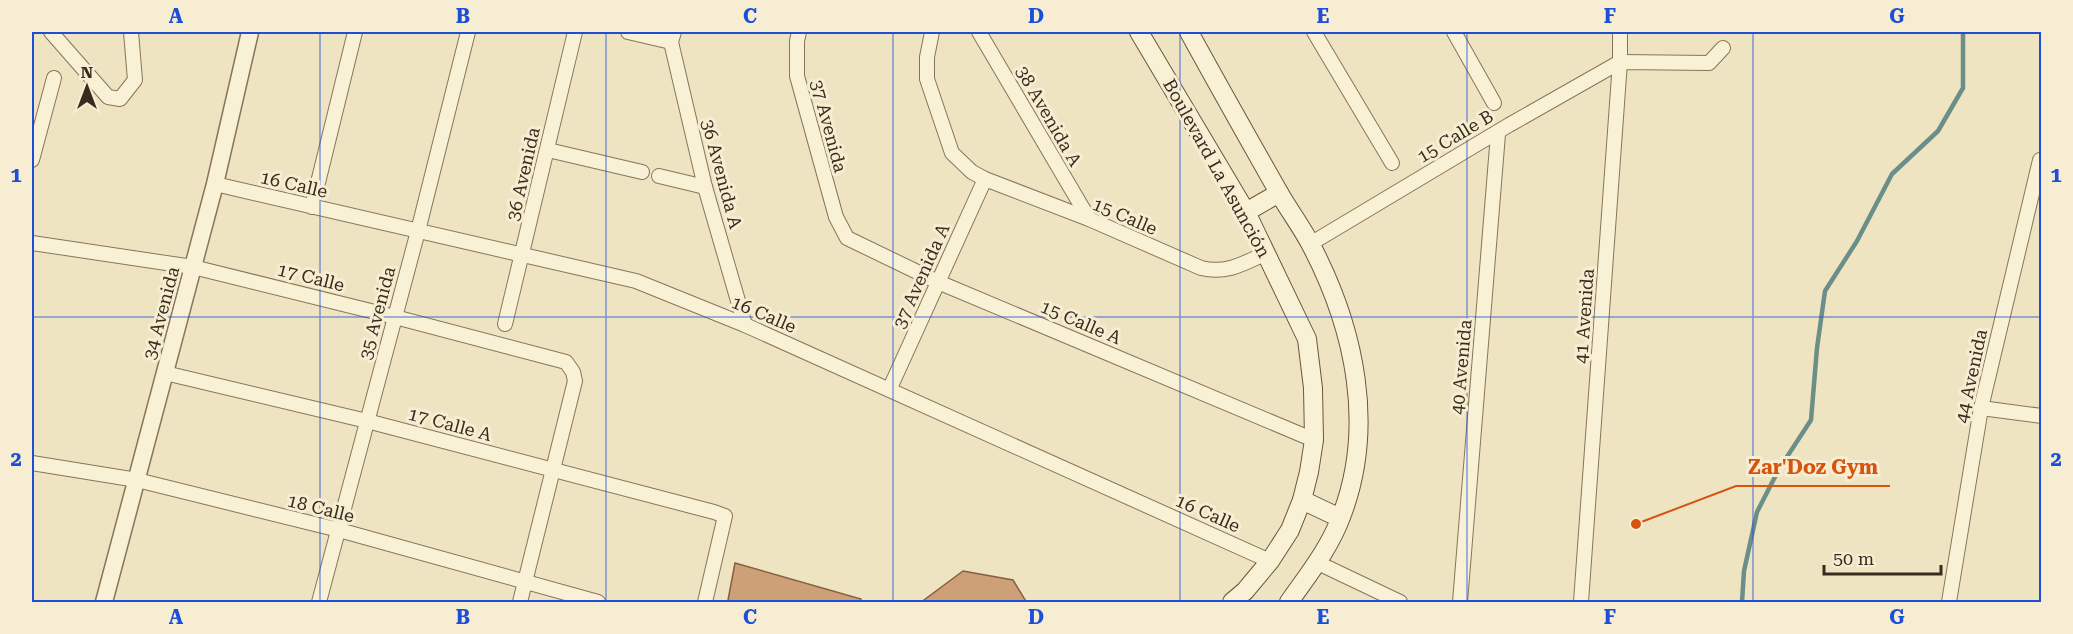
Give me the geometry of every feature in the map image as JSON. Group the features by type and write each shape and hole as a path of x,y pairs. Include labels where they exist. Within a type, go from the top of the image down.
{"main road":[{"name":"Boulevard La Asunción","path":"1138,32 1246,212 1307,339 1313,388 1314,440 1302,500 1290,530 1270,561 1232,603"},
{"path":"1189,32 1279,194 1310,244 1328,280 1345,327 1356,374 1360,425 1353,477 1340,518 1318,563 1288,603"},
{"path":"1246,212 1279,194"},
{"path":"1302,500 1340,518"}],"street":[{"path":"51,32 108,97 120,99 135,80 131,32"},
{"name":"34 Avenida","path":"107,602 136,480 215,184 250,32"},
{"path":"312,207 356,32"},
{"name":"35 Avenida","path":"319,603 418,231 468,32"},
{"name":"36 Avenida","path":"505,324 575,32"},
{"path":"628,32 672,37"},
{"name":"37 Avenida","path":"799,32 797,76 840,228"},
{"name":"15 Calle","path":"932,32 927,57 927,79 952,153 972,172 1089,219 1201,268 1230,269 1266,254"},
{"name":"38 Avenida A","path":"979,32 1089,219"},
{"path":"1314,32 1392,164"},
{"path":"1454,32 1494,103"},
{"name":"41 Avenida","path":"1581,603 1620,62 1620,32"},
{"name":"36 Avenida A","path":"672,37 705,188 745,325"},
{"path":"1620,62 1709,63 1723,48"},
{"name":"15 Calle B","path":"1310,244 1509,125 1620,62"},
{"path":"32,160 54,78"},
{"name":"40 Avenida","path":"1460,603 1497,134"},
{"path":"548,150 642,172"},
{"name":"44 Avenida","path":"1949,603 1981,408 2040,160"},
{"path":"659,176 705,188"},
{"name":"37 Avenida A","path":"890,388 985,179"},
{"name":"16 Calle","path":"215,184 636,281 890,388 1270,561"},
{"name":"15 Calle A","path":"840,228 847,238 938,282 1314,440"},
{"name":"17 Calle","path":"32,243 194,267 566,362 573,372 575,381 553,469"},
{"name":"17 Calle A","path":"165,373 367,421 724,516 705,603"},
{"path":"1981,408 2042,416"},
{"name":"18 Calle","path":"32,463 136,480 339,530 598,603"},
{"path":"520,603 553,469"},
{"path":"1318,563 1400,603"}],"building":[{"path":"735,563 861,599 861,603 737,603 728,600"},
{"path":"963,571 1013,580 1027,603 920,603"}],"waterway":[{"path":"1742,602 1744,571 1757,512 1779,469 1811,420 1817,348 1825,291 1857,241 1892,174 1938,131 1963,88 1963,32"}],"place":[{"name":"Zar'Doz Gym","path":"1636,524"}]}
